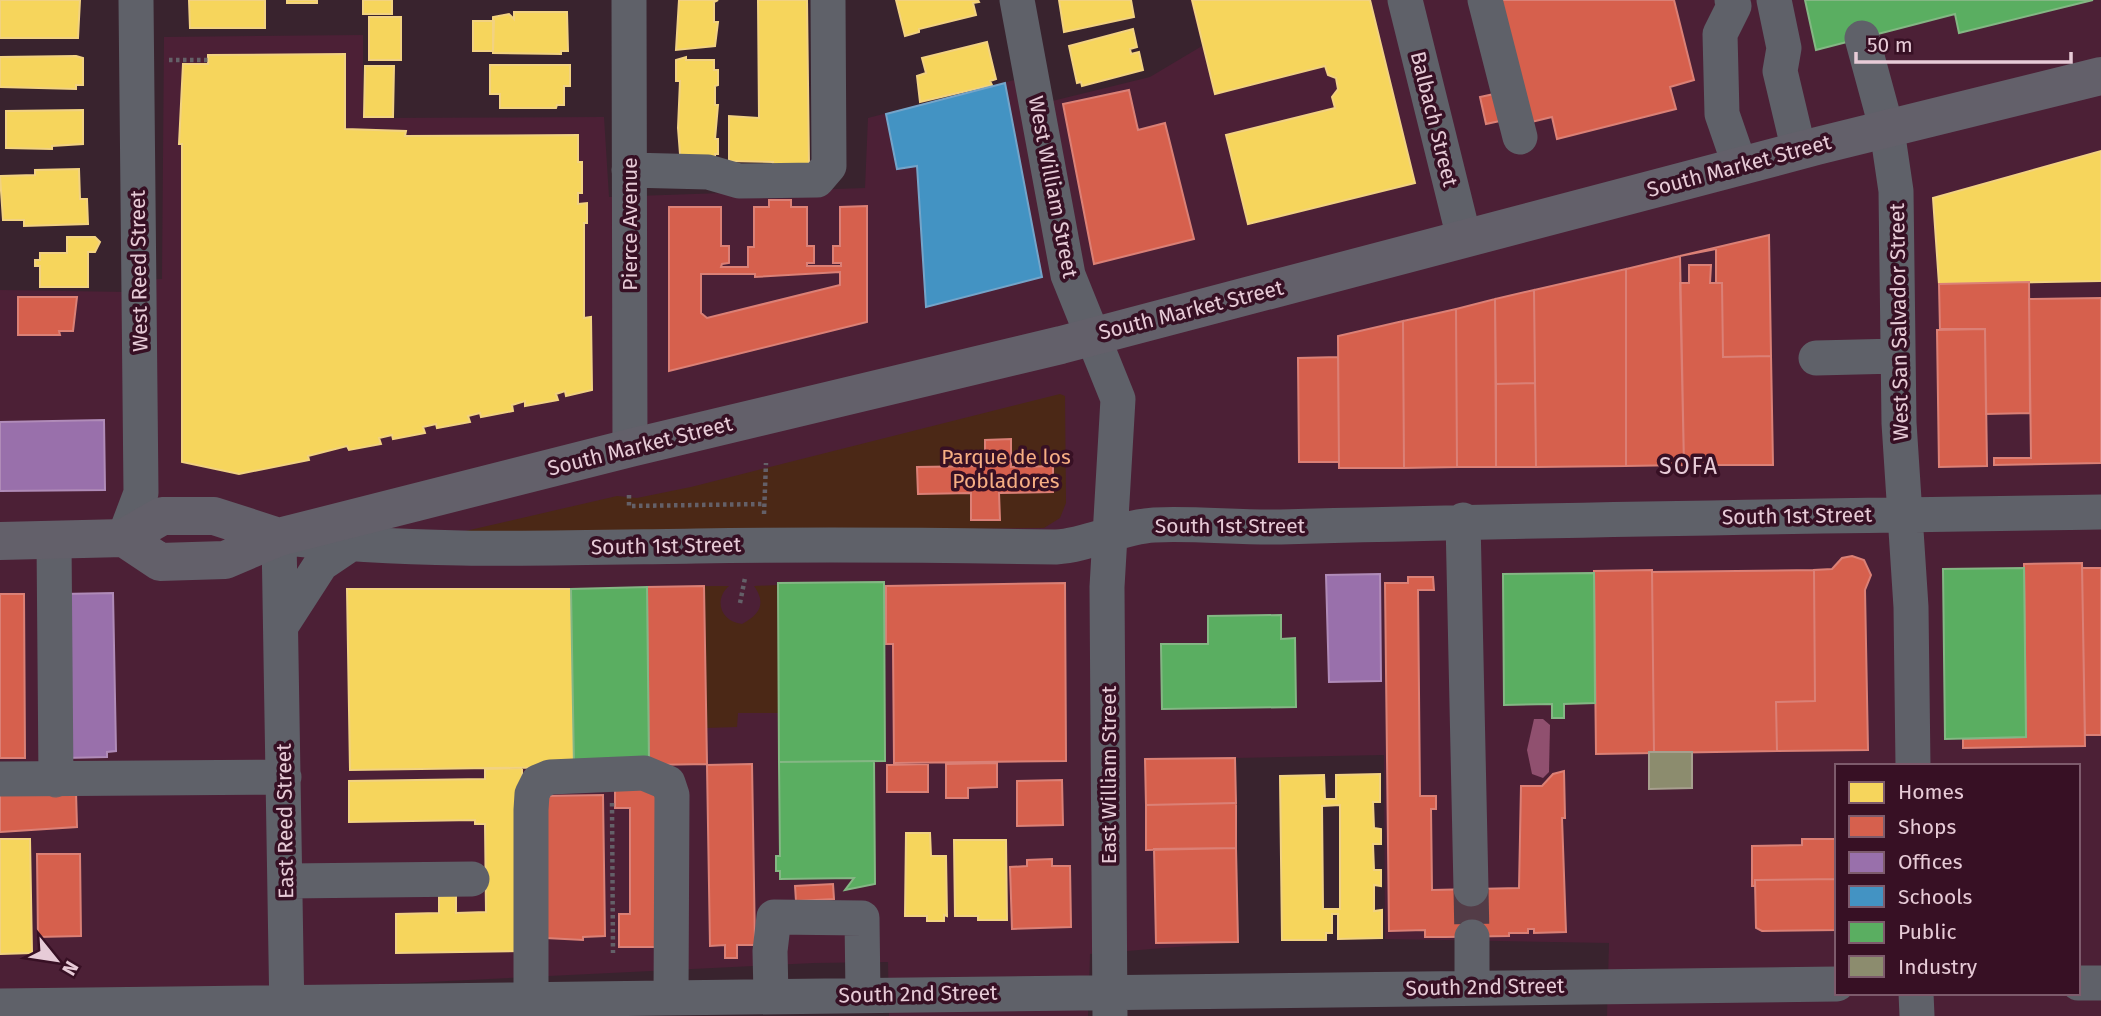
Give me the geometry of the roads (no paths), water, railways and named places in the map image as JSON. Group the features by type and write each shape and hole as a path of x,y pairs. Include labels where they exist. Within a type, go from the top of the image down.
{"main road":[{"name":"South Market Street","path":"279,537 630,448 1061,345 1740,166 2101,76"},
{"name":"South 1st Street","path":"124,538 160,562 225,560 279,537"},
{"path":"0,541 124,538"}],"street":[{"name":"West Reed Street","path":"124,538 141,493 136,0"},
{"name":"Pierce Avenue","path":"629,0 630,448"},
{"path":"629,182 710,193 738,181 817,180 829,166 828,0"},
{"name":"West William Street","path":"1017,0 1068,275 1118,399 1110,535"},
{"name":"Balbach Street","path":"1405,0 1464,238"},
{"path":"1485,0 1520,137"},
{"path":"1732,0 1734,6 1720,34 1722,114 1740,166"},
{"path":"1774,0 1784,48 1780,71 1799,151"},
{"name":"West San Salvador Street","path":"1862,38 1887,130 1896,191 1898,356 1911,607 1913,764"},
{"path":"1816,358 1898,356"},
{"path":"281,626 321,564 348,545 446,494"},
{"name":"South 1st Street","path":"279,537 348,545 479,549 729,545 1056,547 1072,546 1149,526 1172,524 1277,527 1464,520 2101,512"},
{"path":"1464,520 1471,889"},
{"name":"East William Street","path":"1110,535 1107,587 1110,1004"},
{"name":"East Reed Street","path":"279,537 287,881 287,1009"},
{"path":"54,540 56,780"},
{"path":"531,998 532,794 538,782 550,777 644,773 658,776 668,783 672,795 671,998"},
{"path":"0,779 284,777"},
{"path":"287,881 472,879"},
{"path":"771,996 770,951 774,917 862,918 844,1002"},
{"path":"1472,937 1472,986"},
{"path":"2080,983 2101,983"},
{"name":"South 2nd Street","path":"0,1006 287,1009 531,998 771,996 844,1002 1361,1002 1472,986 1673,1001 1835,984"},
{"path":"1916,995 1917,1016"}],"tunnel":[{"path":"1471,889 1472,937"}],"district":[{"name":"SOFA","path":"1689,466"}],"park label":[{"name":"Parque de los Pobladores","path":"1006,469"}]}
